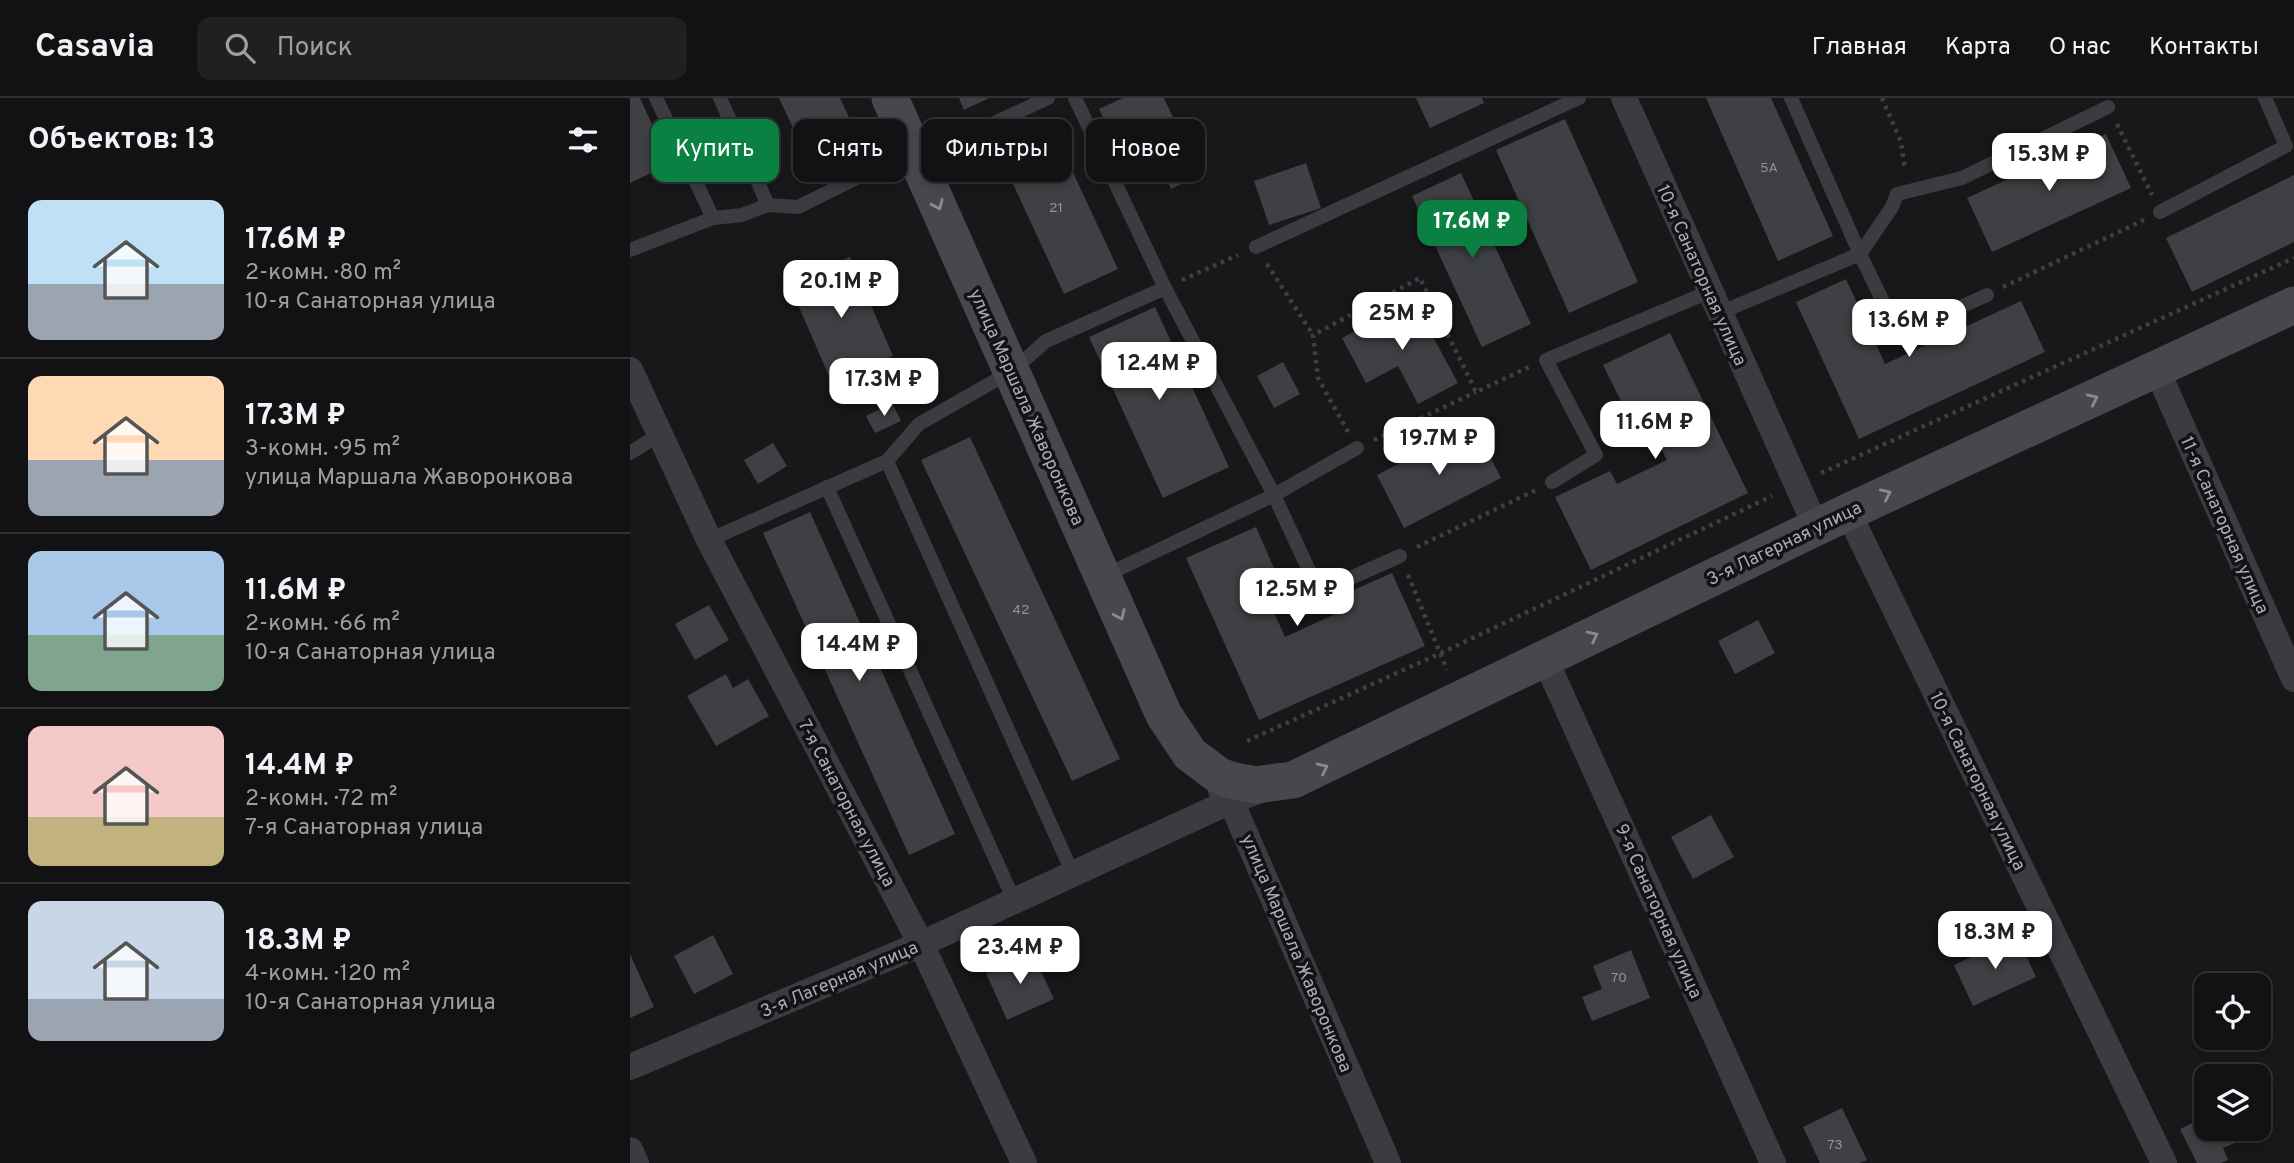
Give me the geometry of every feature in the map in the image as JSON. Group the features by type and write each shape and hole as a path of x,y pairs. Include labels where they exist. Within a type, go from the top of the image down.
{"main road":[{"name":"улица Маршала Жаворонкова","path":"890,98 1164,716"},
{"name":"3-я Лагерная улица","path":"1164,716 1190,754 1230,780 1255,786 1293,780 1832,520 2294,305"}],"street":[{"name":"10-я Санаторная улица","path":"1624,98 1796,484 1832,520 2164,1163"},
{"name":"7-я Санаторная улица","path":"630,370 709,540 921,944 1024,1163"},
{"name":"11-я Санаторная улица","path":"2157,370 2294,679"},
{"name":"9-я Санаторная улица","path":"1545,659 1773,1163"},
{"name":"улица Маршала Жаворонкова","path":"1190,754 1231,801 1388,1163"},
{"name":"3-я Лагерная улица","path":"630,1067 921,944 1231,801 1277,784"},
{"path":"630,1150 636,1163"}],"lane":[{"path":"656,98 713,218"},
{"path":"720,98 768,205"},
{"path":"630,250 713,218 742,215 768,205 798,207 1048,98"},
{"path":"1075,98 1166,288 1274,495 1319,592 1400,556"},
{"path":"1256,247 1579,98"},
{"path":"1791,98 1899,335 1987,295"},
{"path":"2160,212 2290,144 2265,98"},
{"path":"1552,482 1596,456 1546,360 1860,254 1892,207 1896,194 1962,178 2108,107"},
{"path":"709,540 887,461 919,424 1012,371 1046,341 1166,288"},
{"path":"630,453 660,434"},
{"path":"1103,576 1274,495 1357,448"},
{"path":"887,461 1073,874"},
{"path":"827,487 1014,900"}],"path":[{"path":"1882,98 1902,142 1905,170 1896,194"},
{"path":"1987,295 2160,212 2108,107"},
{"path":"1166,288 1256,247 1313,335 1318,377 1357,448 1546,360"},
{"path":"1247,741 1440,653 1796,484 2294,258"},
{"path":"1313,335 1420,278 1476,392"},
{"path":"1459,699 1400,556 1552,482"}],"building":[{"path":"630,98 640,98 651,122 651,173 630,183"},
{"path":"779,98 840,98 850,119 793,119 793,128"},
{"path":"959,98 989,98 964,110"},
{"path":"1123,98 1164,98 1174,119 1104,119 1099,109"},
{"path":"1416,98 1482,98 1484,103 1430,128"},
{"path":"1706,98 1771,98 1833,236 1778,261"},
{"path":"1565,119 1638,282 1569,313 1496,150"},
{"path":"2106,134 2131,188 1992,252 1967,198"},
{"path":"1306,163 1321,208 1269,225 1254,181"},
{"path":"1072,170 1118,269 1064,294 1012,182 1072,182"},
{"path":"1461,173 1531,324 1482,347 1412,196"},
{"path":"2294,175 2294,242 2192,292 2166,238"},
{"path":"1168,182 1186,182 1171,189"},
{"path":"850,257 893,356 832,383 789,284"},
{"path":"1846,279 1885,364 2021,301 2045,352 1859,439 1796,302"},
{"path":"1413,300 1458,383 1418,404 1398,366 1366,383 1342,338"},
{"path":"1155,307 1229,467 1163,498 1089,337"},
{"path":"1670,333 1748,493 1591,570 1555,497 1610,471 1617,484 1667,460 1640,407 1627,413 1603,365"},
{"path":"1283,362 1300,394 1274,408 1257,376"},
{"path":"892,403 901,421 875,433 866,416"},
{"path":"1474,425 1501,478 1404,528 1377,475"},
{"path":"970,437 1120,759 1072,781 921,460"},
{"path":"773,443 787,466 758,484 744,460"},
{"path":"810,512 955,834 909,855 763,533"},
{"path":"1256,527 1279,580 1263,588 1285,637 1344,610 1338,597 1392,573 1425,646 1259,720 1186,558"},
{"path":"709,605 729,640 695,660 675,624"},
{"path":"1758,620 1775,653 1735,674 1718,641"},
{"path":"726,674 733,688 748,679 769,716 716,746 687,696"},
{"path":"1711,815 1734,857 1693,879 1671,837"},
{"path":"713,935 733,974 694,994 674,956"},
{"path":"2017,936 2036,977 1973,1006 1954,965"},
{"path":"1631,950 1650,998 1592,1021 1582,997 1602,989 1593,966"},
{"path":"1032,952 1054,999 1007,1020 986,973"},
{"path":"630,954 654,1007 630,1018"},
{"path":"1842,1108 1867,1160 1860,1163 1820,1163 1803,1127"},
{"path":"2194,1122 2194,1141 2237,1142 2223,1148 2228,1160 2221,1163 2197,1163 2180,1129"}]}
